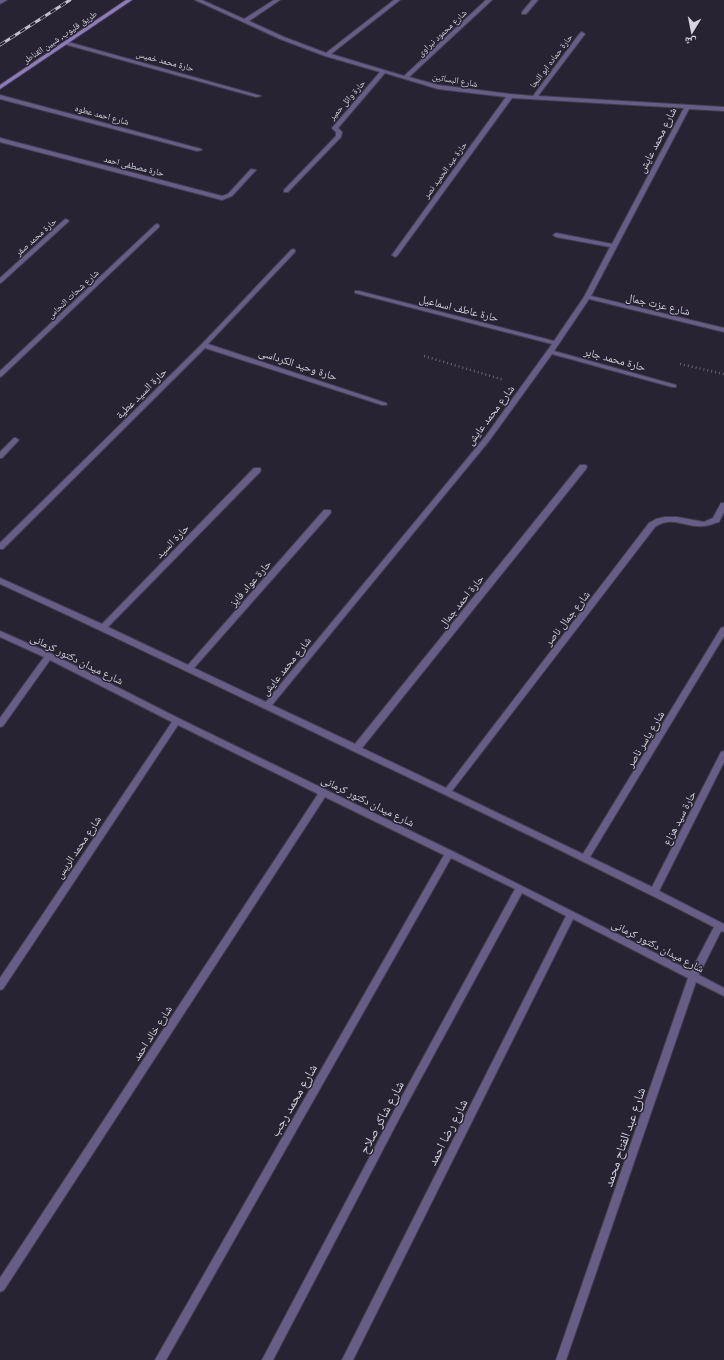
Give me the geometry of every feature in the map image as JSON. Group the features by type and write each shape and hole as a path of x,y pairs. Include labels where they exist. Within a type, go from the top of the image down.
{"main road":[{"name":"طريق قليوب, شبين القناطر","path":"0,87 129,0"}],"street":[{"path":"0,2 4,0"},
{"name":"شارع البساتين","path":"198,0 245,22 327,55 438,87 534,98 724,109"},
{"path":"245,22 276,0"},
{"path":"327,55 397,0"},
{"name":"شارع محمود نبراوى","path":"405,78 489,0"},
{"path":"524,13 535,0"},
{"name":"حارة حماده ابو النجا","path":"534,98 582,34"},
{"name":"حارة محمد خميس","path":"66,43 258,96"},
{"name":"حارة وائل حمير","path":"286,191 339,136 339,132 334,128 383,72"},
{"name":"حارة عبد الحميد نصر","path":"395,255 510,96"},
{"name":"شارع احمد عطوه","path":"0,97 199,150"},
{"name":"شارع محمد عايش","path":"267,706 487,439 550,352 587,297 687,107"},
{"name":"حارة مصطفى احمد","path":"0,140 222,198 230,194 253,170"},
{"name":"حارة محمد صقر","path":"0,282 66,221"},
{"name":"شارع شحات النحاس","path":"0,375 158,226"},
{"path":"556,236 613,246"},
{"name":"حارة السيد عطية","path":"0,547 204,345 293,251"},
{"name":"حارة عاطف اسماعيل","path":"357,292 556,343"},
{"name":"شارع عزت جمال","path":"587,297 723,328"},
{"name":"حارة وحيد الكرداسى","path":"204,345 384,404"},
{"name":"حارة محمد جابر","path":"550,352 674,386"},
{"path":"0,456 16,440"},
{"name":"حارة احمد جمال","path":"356,748 583,467"},
{"name":"حارة السيد","path":"103,628 257,470"},
{"name":"شارع جمال ناصر","path":"447,792 652,525 660,519 674,518 705,524 716,520 724,505"},
{"name":"حارة عواد فايز","path":"189,669 327,512"},
{"path":"0,581 103,628 586,858 722,927"},
{"name":"شارع ياسر ناصر","path":"586,858 724,630"},
{"name":"شارع ميدان دكتور كرمانى","path":"0,634 48,656 177,721 520,888 724,992"},
{"path":"0,724 48,656"},
{"name":"شارع محمد الريس","path":"0,986 177,721"},
{"name":"حارة سيد هزاع","path":"654,892 724,754"},
{"name":"شارع خالد احمد","path":"0,1287 324,792"},
{"name":"شارع محمد رجب","path":"160,1360 449,853"},
{"name":"شارع شاكر صلاح","path":"267,1360 397,1114 520,888"},
{"name":"شارع رضا احمد","path":"347,1360 571,915"},
{"name":"شارع عبد الفتاح محمد","path":"561,1360 693,977 722,927"}],"path":[{"path":"424,356 526,386"},
{"path":"677,364 724,374"}],"railway":[{"path":"0,45 70,0"}]}
